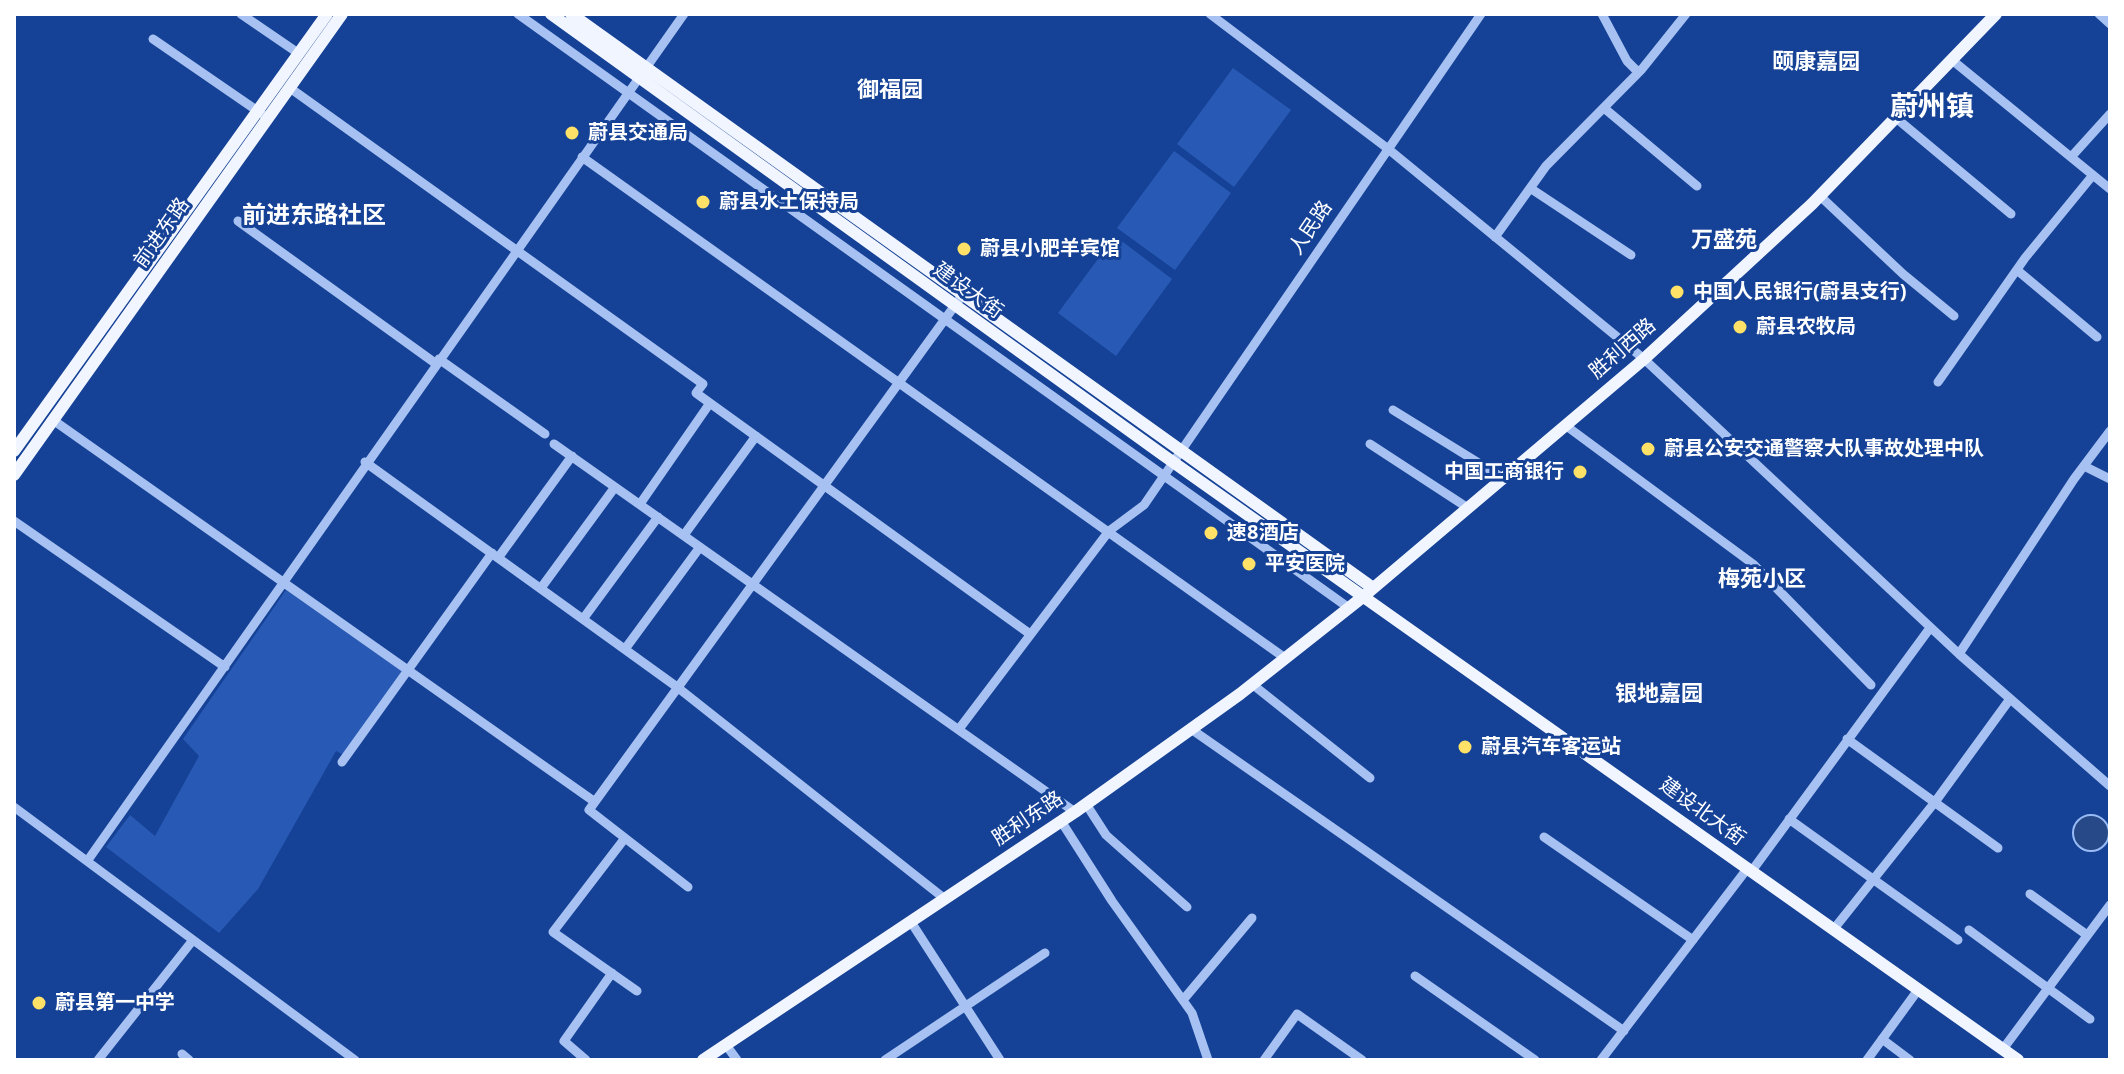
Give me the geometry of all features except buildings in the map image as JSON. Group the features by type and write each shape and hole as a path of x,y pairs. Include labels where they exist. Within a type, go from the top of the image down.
{"main road":[{"name":"前进东路","path":"14,475 327,14"},
{"name":"前进东路","path":"14,451 262,114 290,88 342,14"},
{"name":"建设大街","path":"551,14 643,72"},
{"name":"建设大街","path":"571,14 643,72 958,302 1368,592"},
{"name":"胜利西路","path":"1368,592 1644,359 1820,196 1996,14"},
{"name":"胜利东路","path":"703,1060 1081,808 1252,684 1368,592"},
{"name":"建设北大街","path":"1368,592 1749,871 2018,1060"}],"street":[{"path":"241,14 298,53"},
{"path":"518,14 1349,608"},
{"path":"88,860 285,583 365,462 684,14"},
{"path":"1210,14 1387,148 1644,359 1930,628 2110,786"},
{"name":"人民路","path":"959,729 1109,531 1144,505 1481,14"},
{"path":"1602,14 1627,61 1638,72"},
{"path":"1495,237 1546,166 1638,72 1686,14"},
{"path":"2099,14 2110,24"},
{"path":"153,39 262,114"},
{"path":"1952,60 2110,189"},
{"path":"290,88 703,384 696,393 1030,634"},
{"path":"1604,108 1697,186"},
{"path":"2072,156 2110,114"},
{"path":"1896,118 2011,214"},
{"path":"582,157 1285,658"},
{"path":"1938,382 2017,270 2093,175"},
{"path":"1530,188 1631,255"},
{"path":"1820,196 1903,274 1954,316"},
{"path":"238,221 545,434"},
{"path":"2017,270 2097,337"},
{"path":"688,887 589,810 958,302"},
{"path":"640,504 710,403"},
{"path":"1393,410 1503,478"},
{"path":"53,420 595,802"},
{"path":"1565,425 1753,564 1871,685"},
{"path":"1959,654 1967,648 2084,466 2110,431"},
{"path":"684,535 756,436"},
{"path":"554,444 959,729 1081,808 1106,835 1187,907"},
{"path":"1370,444 1468,508"},
{"path":"342,762 408,670 572,456"},
{"path":"365,462 677,687 945,899"},
{"path":"2084,466 2110,479"},
{"path":"541,588 615,487"},
{"path":"583,619 658,517"},
{"path":"14,521 225,667"},
{"path":"625,649 700,547"},
{"path":"1601,1060 1789,819 1930,628"},
{"path":"1252,684 1370,778"},
{"path":"1833,930 1935,802 2010,699"},
{"path":"1191,729 1624,1031"},
{"path":"1847,739 1998,848"},
{"path":"14,807 355,1060"},
{"path":"1789,819 1958,940"},
{"path":"1061,821 1112,901 1192,1013 1208,1060"},
{"path":"1544,837 1693,940"},
{"path":"625,838 553,932 637,991"},
{"path":"2030,894 2087,935"},
{"path":"2003,1049 2087,935 2106,920 2110,905"},
{"path":"1183,1000 1252,918"},
{"path":"911,922 1000,1060"},
{"path":"1969,930 2090,1019"},
{"path":"98,1060 193,940"},
{"path":"885,1060 1045,953"},
{"path":"586,1060 564,1041 612,973"},
{"path":"1415,976 1535,1060"},
{"path":"1867,1060 1918,990"},
{"path":"1264,1060 1297,1014 1362,1060"},
{"path":"1882,1039 1910,1060"},
{"path":"726,1045 737,1060"}],"shaded area":[{"path":"1233,68 1291,110 1234,187 1177,144"},
{"path":"1174,151 1231,193 1175,270 1117,228"},
{"path":"1115,236 1172,279 1116,356 1058,313"},
{"path":"286,590 403,672 344,755 336,751 258,889 219,933 106,847 130,815 155,836 199,756 183,739"},
{"path":"2091,815 2104,820 2109,833 2104,846 2091,851 2078,846 2073,833 2078,820"}],"place":[{"name":"蔚县交通局","path":"572,133"},
{"name":"蔚县水土保持局","path":"703,202"},
{"name":"蔚县小肥羊宾馆","path":"964,249"},
{"name":"中国人民银行(蔚县支行)","path":"1677,292"},
{"name":"蔚县农牧局","path":"1740,327"},
{"name":"蔚县公安交通警察大队事故处理中队","path":"1648,449"},
{"name":"中国工商银行","path":"1580,472"},
{"name":"速8酒店","path":"1211,533"},
{"name":"平安医院","path":"1249,564"},
{"name":"蔚县汽车客运站","path":"1465,747"},
{"name":"蔚县第一中学","path":"39,1003"}],"district":[{"name":"颐康嘉园","path":"1816,63"},
{"name":"御福园","path":"890,91"},
{"name":"蔚州镇","path":"1932,108"},
{"name":"前进东路社区","path":"314,216"},
{"name":"万盛苑","path":"1724,241"},
{"name":"梅苑小区","path":"1762,580"},
{"name":"银地嘉园","path":"1659,695"}]}
